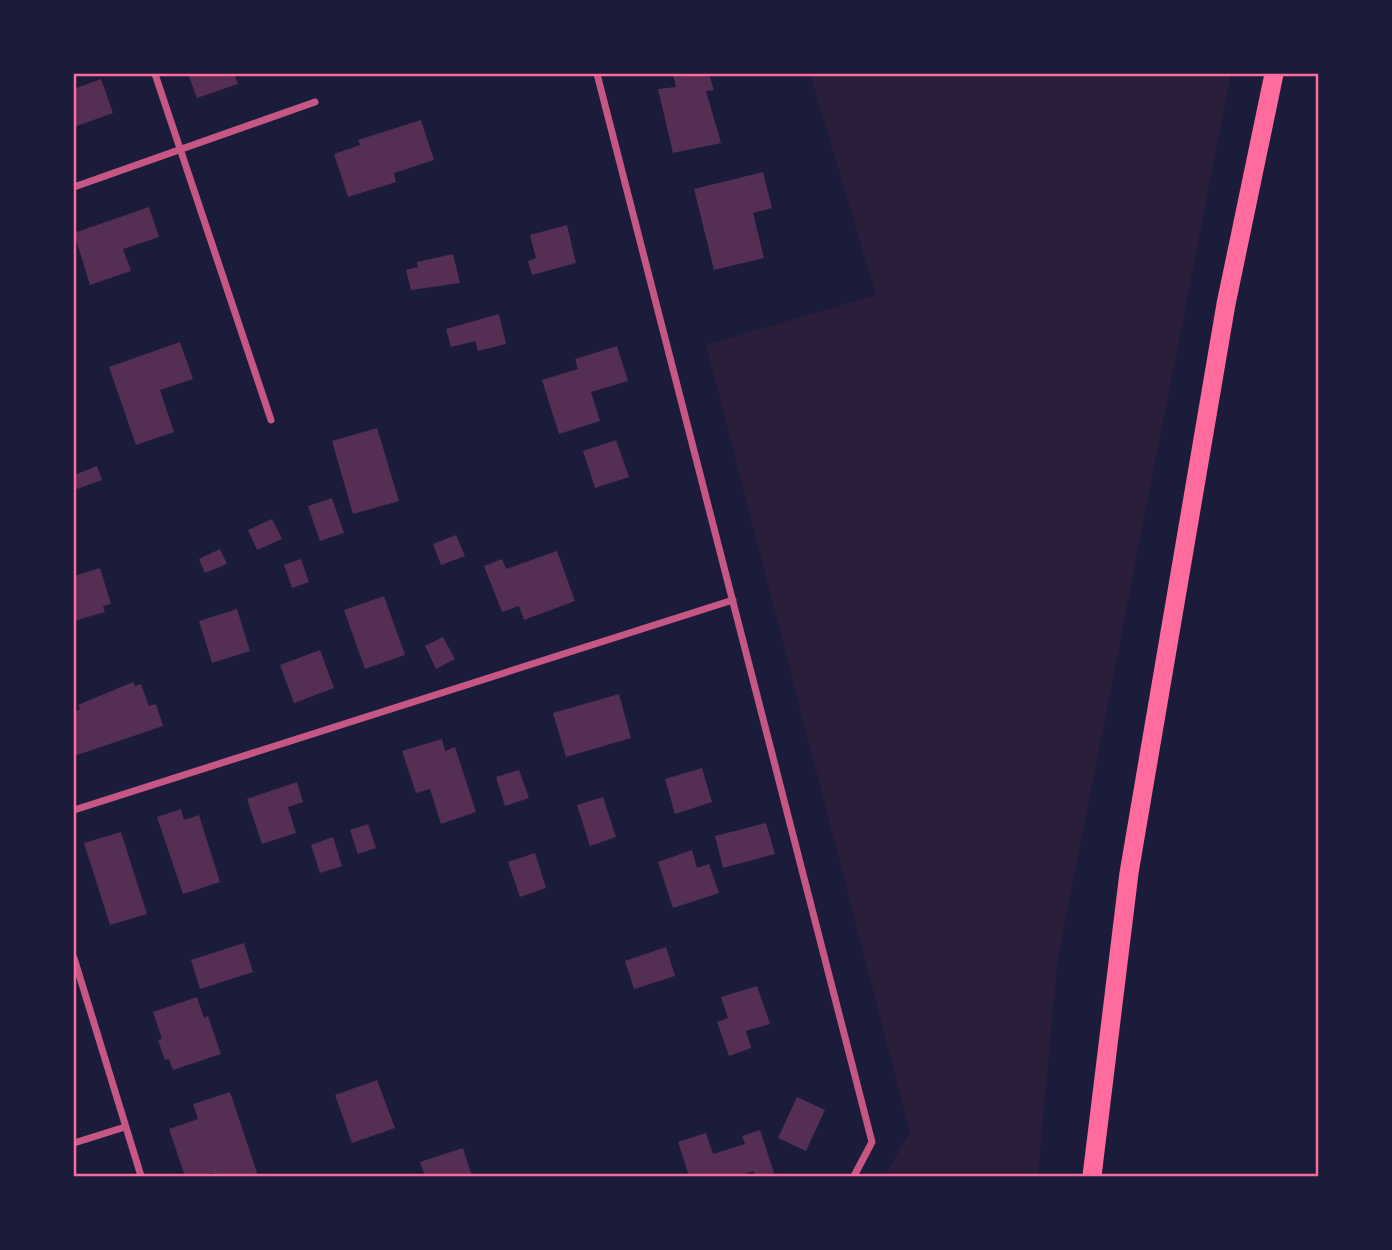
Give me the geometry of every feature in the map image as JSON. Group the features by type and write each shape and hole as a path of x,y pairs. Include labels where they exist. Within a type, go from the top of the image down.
{"highway":[{"path":"1092,1177 1133,846 1226,304 1274,74"}],"street":[{"path":"155,74 271,420"},
{"path":"597,74 872,1142 854,1177"},
{"path":"74,187 315,102"},
{"path":"74,810 733,600"},
{"path":"74,958 141,1177"},
{"path":"74,1143 125,1127"}],"shaded area":[{"path":"810,74 1231,74 1057,964 1038,1176 884,1176 910,1133 706,345 876,295"}],"building":[{"path":"188,74 234,74 238,84 197,98"},
{"path":"673,74 709,74 714,90 706,91 721,143 673,153 658,89 676,87"},
{"path":"101,79 113,113 74,127 74,89"},
{"path":"421,120 434,160 394,173 396,182 348,197 334,154 360,145 358,140"},
{"path":"763,172 772,208 753,213 764,258 714,270 694,189"},
{"path":"149,207 159,237 123,249 131,271 90,285 74,233"},
{"path":"567,225 576,263 532,275 528,261 536,258 530,235"},
{"path":"453,254 460,283 411,290 406,270 418,267 417,262"},
{"path":"499,314 506,344 478,351 475,341 451,347 446,329"},
{"path":"180,342 193,379 160,390 174,432 136,445 109,367"},
{"path":"617,346 628,381 591,392 600,421 559,434 542,380 578,369 575,359"},
{"path":"377,428 399,501 353,514 332,441"},
{"path":"616,440 629,477 595,488 583,451"},
{"path":"97,466 102,480 74,490 74,475"},
{"path":"332,498 344,533 320,541 308,506"},
{"path":"272,519 282,539 257,550 248,530"},
{"path":"456,535 465,556 441,565 433,544"},
{"path":"220,549 227,564 205,573 199,559"},
{"path":"557,551 575,601 524,620 519,606 502,612 484,566 502,559 506,569"},
{"path":"301,559 309,582 292,588 284,565"},
{"path":"100,568 111,604 103,606 105,612 74,621 74,576"},
{"path":"384,596 405,655 365,669 344,610"},
{"path":"237,609 250,651 212,663 199,621"},
{"path":"443,637 455,659 436,669 425,646"},
{"path":"320,650 334,688 294,703 280,665"},
{"path":"133,682 135,686 141,684 149,706 156,704 163,726 74,756 74,712 80,709 78,705"},
{"path":"619,694 631,738 566,757 553,713"},
{"path":"442,739 445,751 455,747 476,812 441,824 430,789 416,793 402,751"},
{"path":"702,768 712,802 675,814 665,779"},
{"path":"519,770 529,798 505,806 496,777"},
{"path":"297,782 303,802 288,807 296,833 262,844 247,799"},
{"path":"603,797 616,837 590,846 577,805"},
{"path":"181,809 184,820 199,815 220,882 183,894 157,817"},
{"path":"766,823 775,854 723,868 715,836"},
{"path":"368,824 376,848 358,854 350,830"},
{"path":"121,832 147,914 110,925 84,843"},
{"path":"333,837 342,866 320,873 311,845"},
{"path":"692,850 697,868 709,864 719,893 673,908 658,862"},
{"path":"535,853 546,888 520,897 508,862"},
{"path":"244,943 253,972 200,989 191,960"},
{"path":"666,947 675,976 634,989 625,961"},
{"path":"757,986 770,1024 746,1031 751,1048 729,1056 717,1022 728,1018 721,997"},
{"path":"197,997 204,1018 208,1016 221,1054 173,1070 169,1059 165,1060 158,1040 162,1039 153,1012"},
{"path":"377,1080 395,1128 352,1143 335,1095"},
{"path":"230,1092 258,1176 214,1176 213,1173 185,1176 169,1129 198,1119 193,1104"},
{"path":"797,1097 825,1110 806,1151 778,1138"},
{"path":"760,1130 774,1173 755,1176 754,1171 737,1176 689,1176 678,1142 706,1133 713,1154 745,1144 742,1136"},
{"path":"463,1148 472,1176 425,1176 420,1162"}]}
